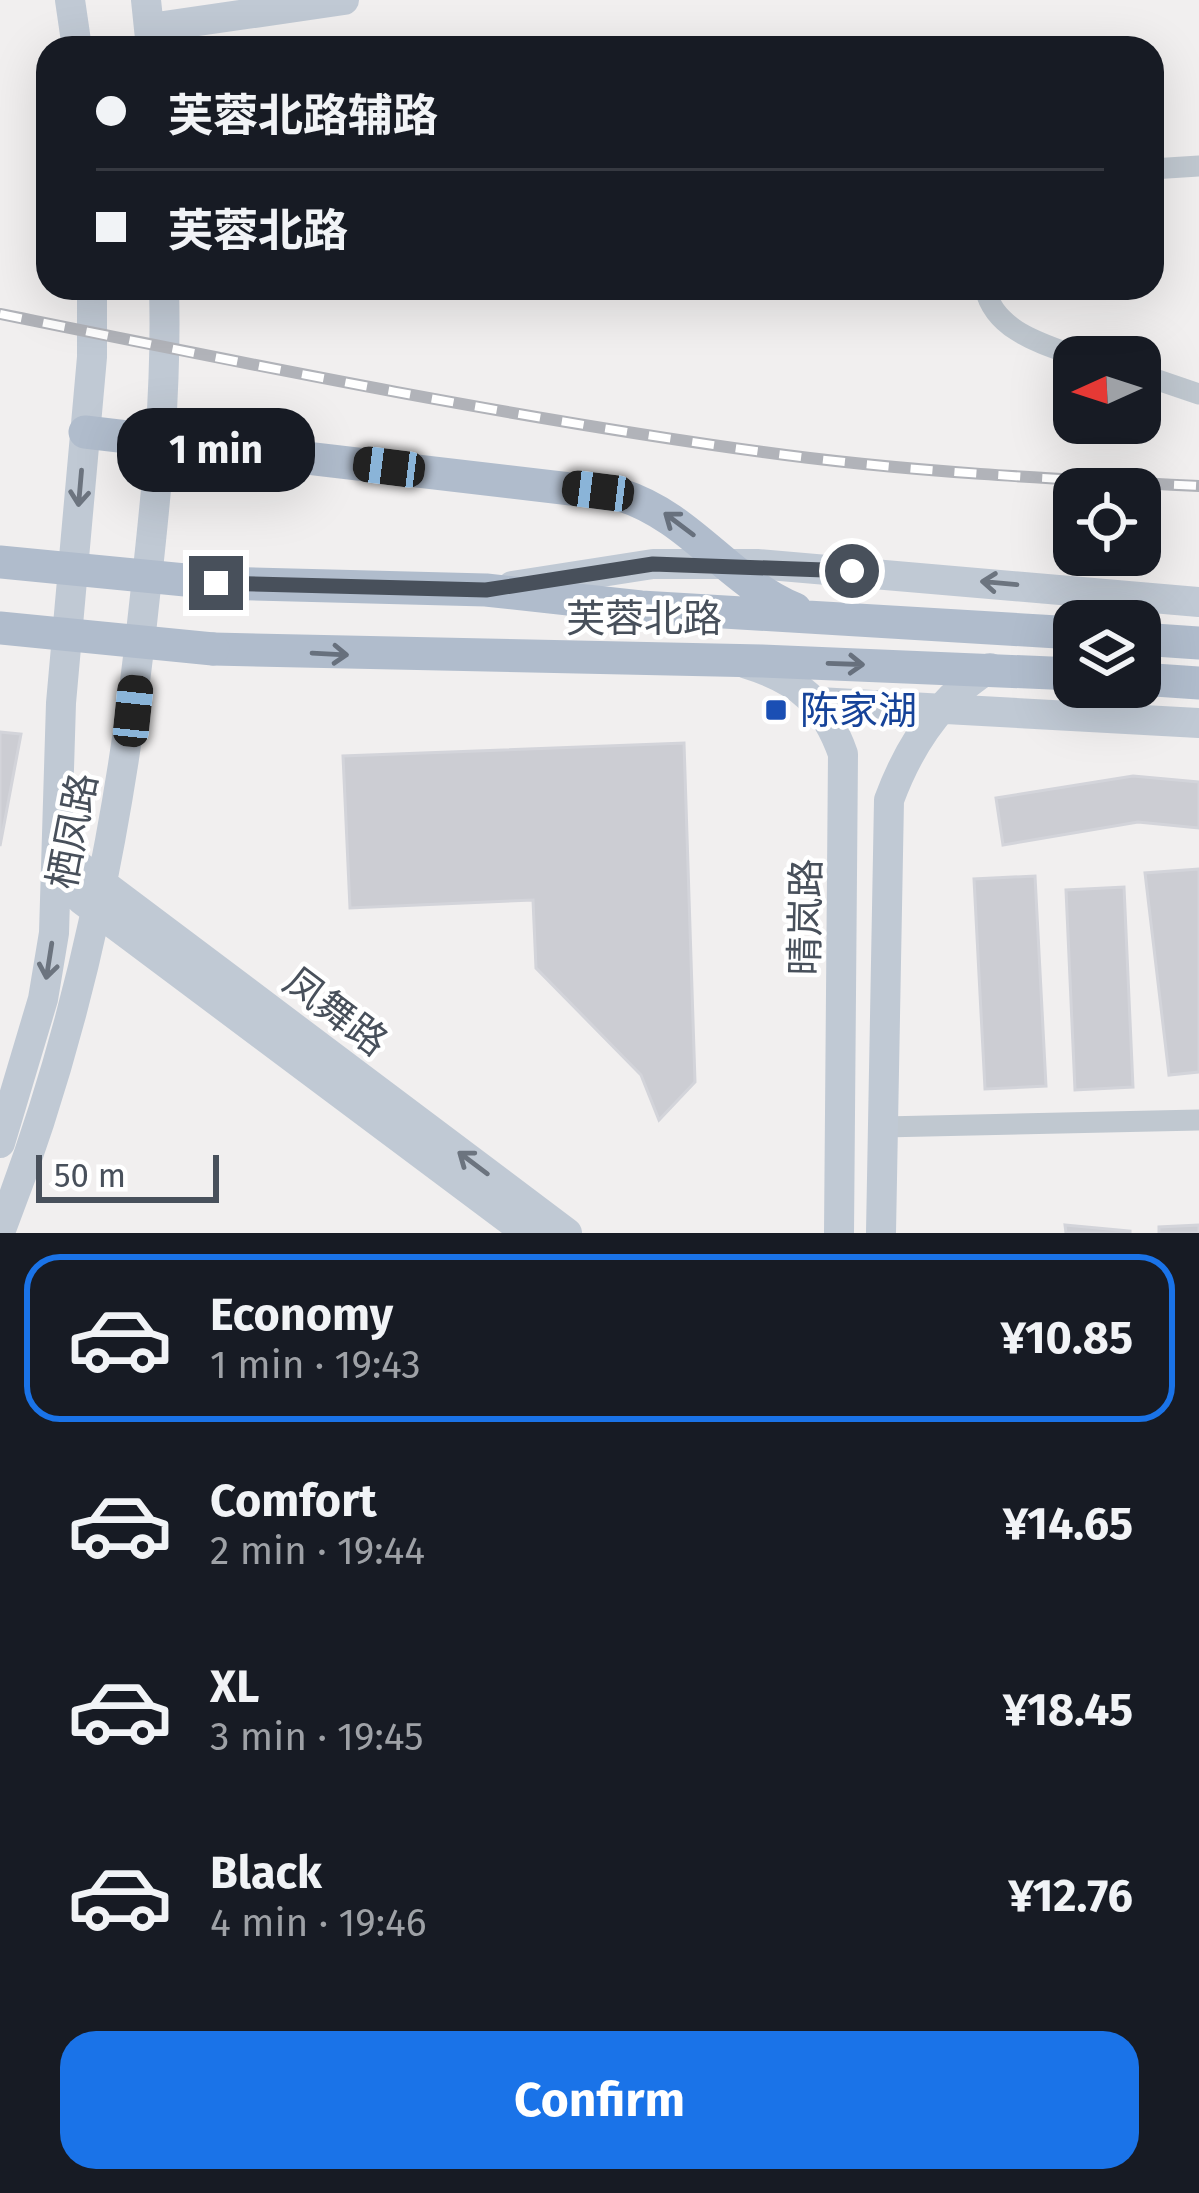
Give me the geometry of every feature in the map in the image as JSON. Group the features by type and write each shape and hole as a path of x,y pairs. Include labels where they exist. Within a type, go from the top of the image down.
{"main road":[{"path":"85,432 621,495 672,517 754,588 808,614"},
{"name":"芙蓉北路","path":"0,562 216,583 486,590 641,607 1053,632"},
{"name":"芙蓉北路","path":"0,628 214,649 1053,672"},
{"path":"1161,640 1199,643"},
{"path":"1161,680 1199,682"}],"street":[{"path":"70,0 75,36"},
{"path":"149,25 344,0"},
{"path":"1164,168 1199,166"},
{"name":"栖凤路","path":"0,1143 44,1000 58,867 61,703 91,300"},
{"name":"栖凤路","path":"0,1232 47,1106 100,897 133,711 160,441 164,300"},
{"path":"990,300 1013,329 1053,346"},
{"path":"1161,381 1199,394"},
{"path":"486,590 653,564 726,564 1199,602"},
{"path":"736,661 799,685 818,702 1199,723"},
{"name":"晴岚路","path":"881,1233 889,800 905,762 941,706 990,668"},
{"name":"晴岚路","path":"818,702 834,728 846,782 839,1233"},
{"name":"凤舞路","path":"58,867 567,1233"},
{"name":"凤舞路","path":"100,897 527,1233"},
{"path":"884,1127 1199,1120"}],"building":[{"path":"0,732 21,734 0,846"},
{"path":"684,743 695,1082 659,1120 641,1075 536,968 533,900 350,908 343,756"},
{"path":"1133,776 1199,782 1199,828 1138,822 1003,845 996,798"},
{"path":"1199,869 1199,1072 1169,1075 1145,873"},
{"path":"1035,876 1046,1086 985,1089 974,879"},
{"path":"1124,887 1133,1087 1075,1090 1066,890"},
{"path":"1065,1225 1130,1231 1130,1233 1066,1233"},
{"path":"1199,1225 1199,1233 1159,1233 1159,1227"}],"railway":[{"path":"0,314 476,406 763,452 926,470 1199,486"}],"place":[{"name":"陈家湖","path":"776,710"}],"route":[{"path":"216,583 486,590 653,564 757,564 852,571"}]}
